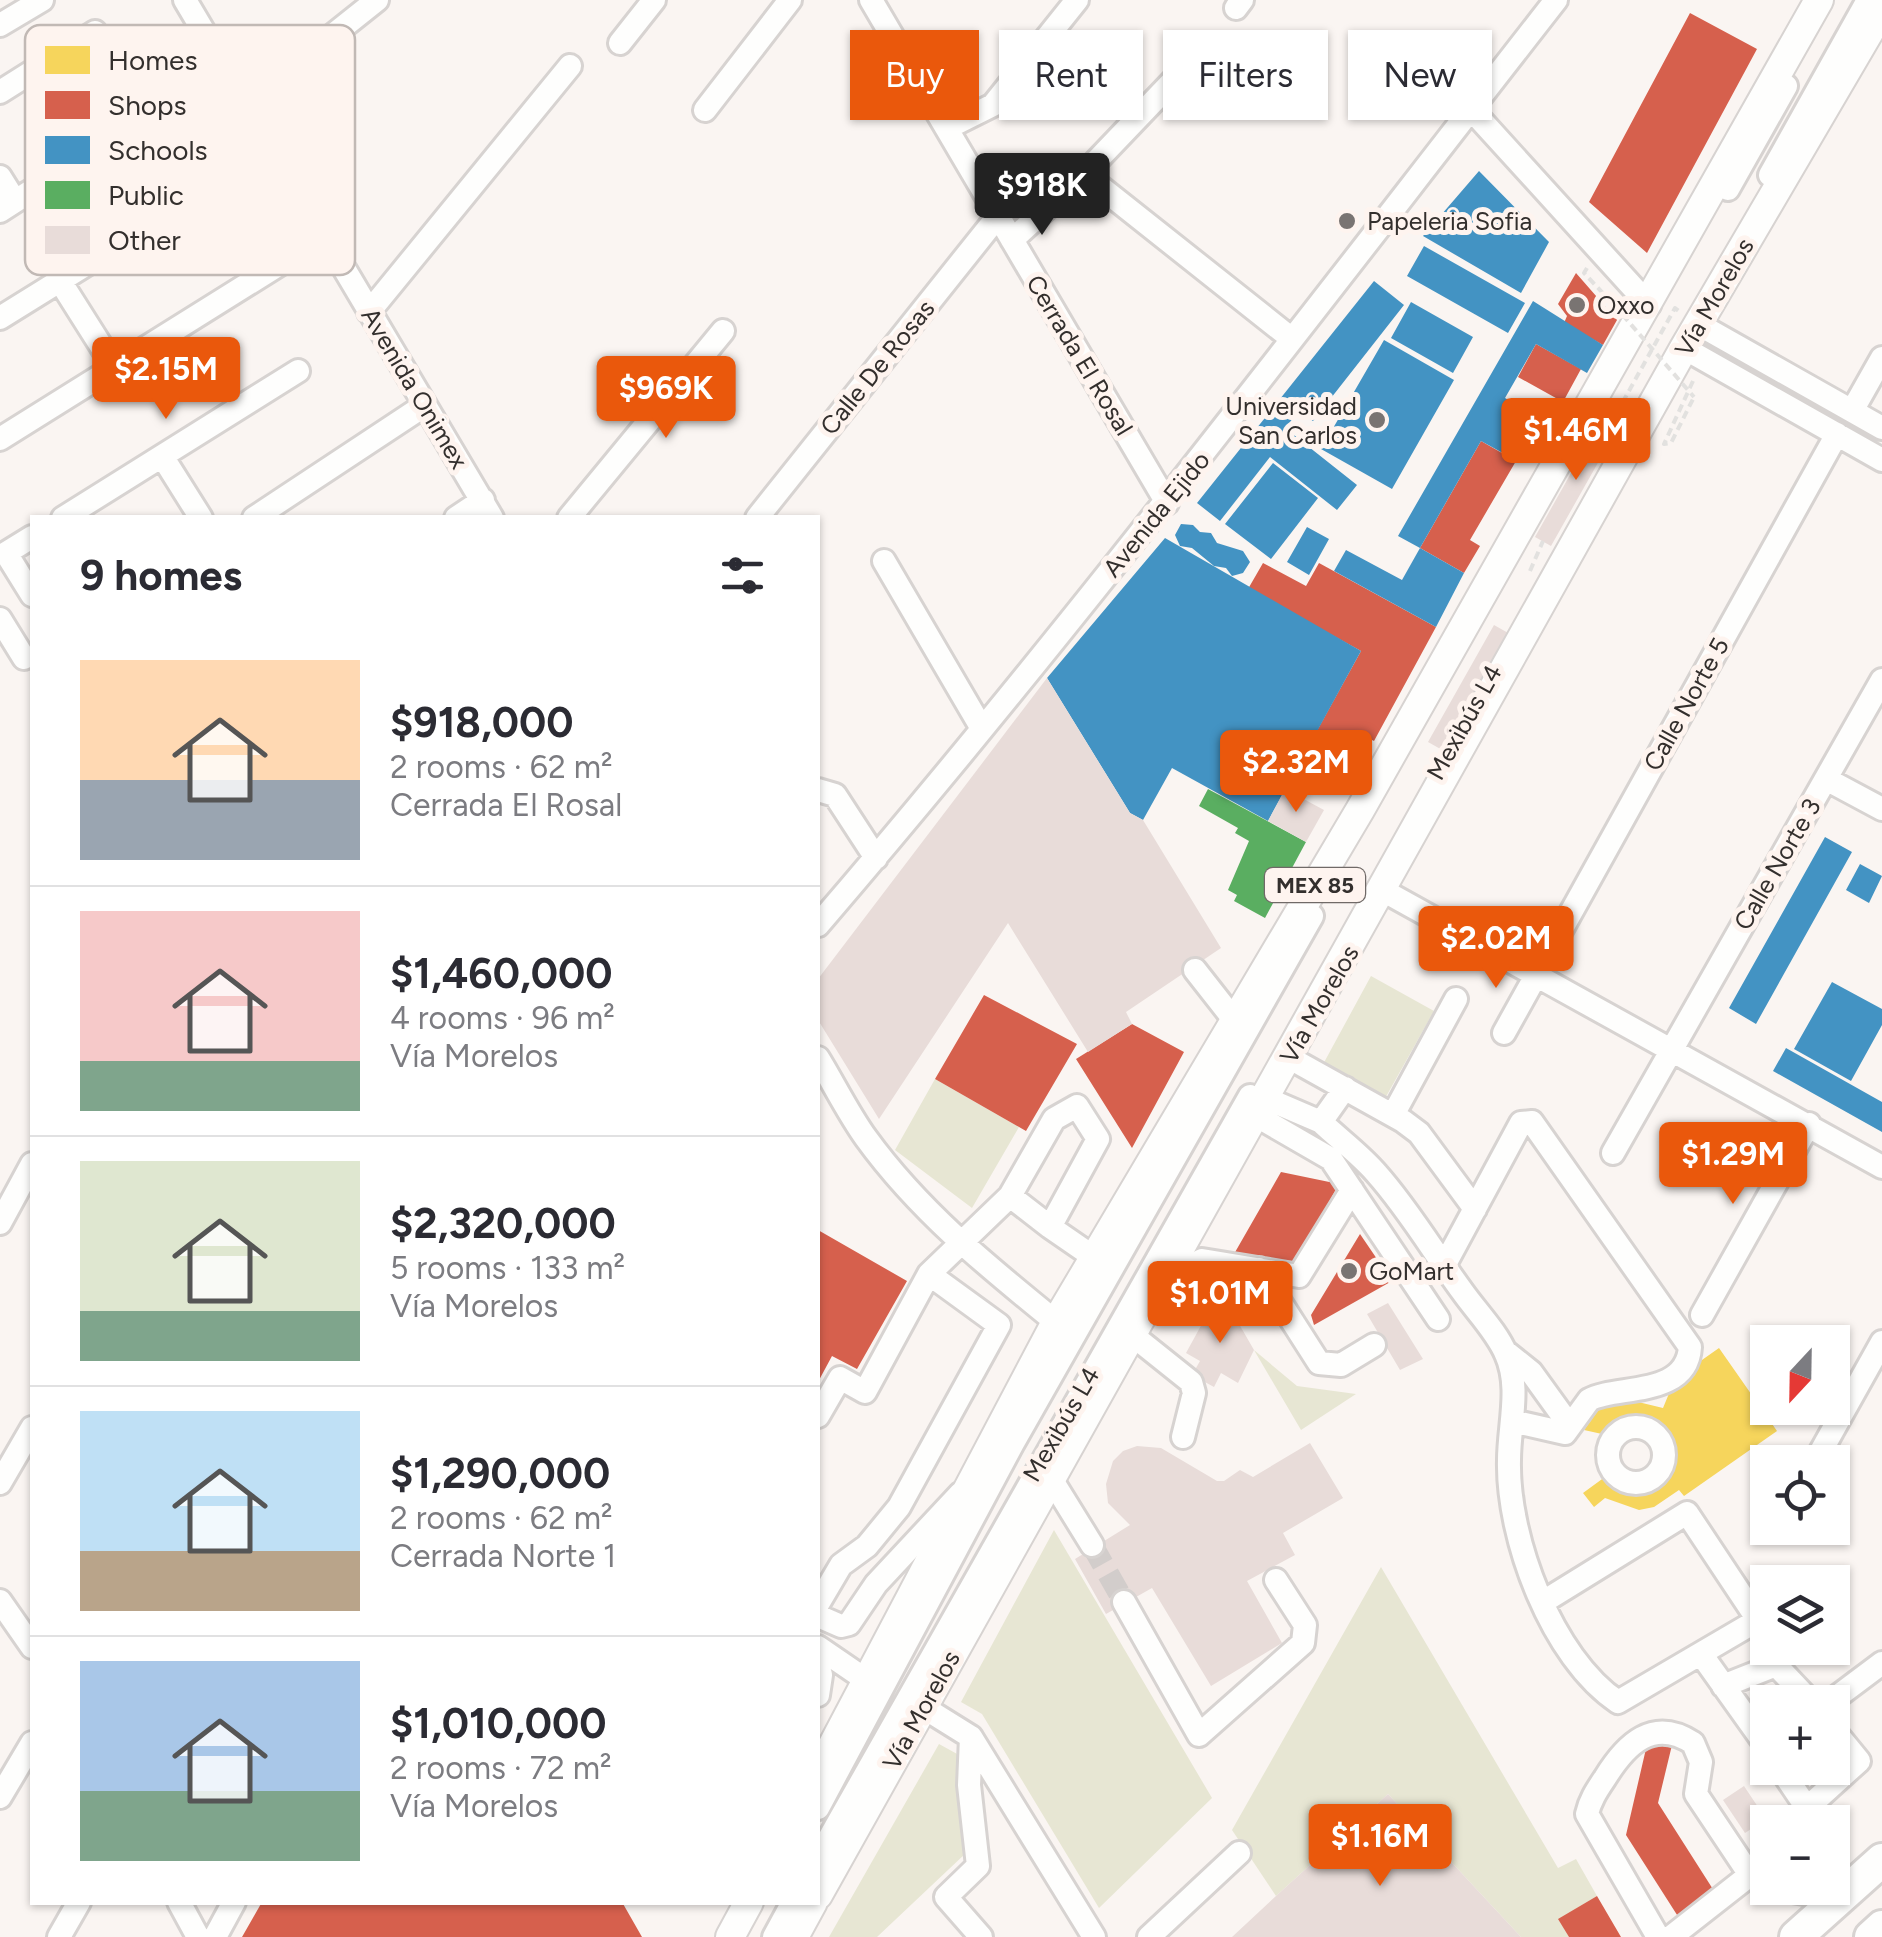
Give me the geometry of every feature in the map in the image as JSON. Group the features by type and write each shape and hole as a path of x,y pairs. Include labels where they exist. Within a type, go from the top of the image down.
{"highway":[{"path":"1796,1937 1882,1858"},
{"path":"1871,1937 1882,1927"}],"main road":[{"name":"Vía Morelos","path":"820,1891 915,1702 1050,1478 1384,891 1676,322 1819,0"},
{"name":"Vía Morelos","path":"820,1769 876,1679 972,1480 1056,1322 1235,1020 1676,322 1882,10"},
{"path":"730,1937 747,1905"},
{"path":"794,1937 812,1905"}],"street":[{"path":"0,25 42,0"},
{"name":"Avenida Onimex","path":"185,0 199,25"},
{"path":"346,25 377,0"},
{"path":"620,43 654,0"},
{"path":"705,110 790,0"},
{"path":"947,128 994,105 1076,0"},
{"name":"Mexibús L4","path":"820,1804 876,1679 1833,0"},
{"name":"Mexibús L4","path":"820,1855 915,1702 1868,0"},
{"name":"Cerrada El Rosal","path":"873,1 1167,503"},
{"name":"Avenida Ejido","path":"1492,78 1551,2"},
{"path":"369,312 570,66"},
{"path":"0,92 25,76"},
{"path":"1012,240 1084,174 1163,91"},
{"name":"Avenida Ejido","path":"820,924 1167,503 1459,120"},
{"path":"1482,120 1676,322 1837,434 1882,460"},
{"path":"1084,174 1292,340"},
{"path":"0,177 8,206"},
{"name":"Calle De Rosas","path":"758,515 998,216"},
{"path":"0,318 70,275"},
{"path":"0,439 262,275"},
{"name":"Avenida Onimex","path":"347,275 488,509"},
{"path":"60,281 115,368"},
{"path":"1676,322 1882,428"},
{"path":"571,515 723,331"},
{"path":"1852,411 1882,358"},
{"path":"68,515 298,371"},
{"path":"259,515 425,405"},
{"name":"Calle Norte 5","path":"1504,1033 1837,434"},
{"path":"162,456 199,515"},
{"path":"30,538 6,553 30,592"},
{"path":"884,561 981,726"},
{"path":"0,619 24,658"},
{"name":"Calle Norte 3","path":"1612,1153 1882,680"},
{"path":"1826,779 1882,809"},
{"path":"820,790 835,794 876,858"},
{"path":"1384,891 1882,1167"},
{"path":"1196,970 1235,1020"},
{"path":"1393,1115 1456,999"},
{"path":"1288,1057 1393,1115 1419,1134 1475,1209"},
{"path":"820,1061 865,1137 962,1246 1056,1322"},
{"path":"1321,1122 1345,1088"},
{"path":"820,1413 840,1378 865,1392 928,1274 962,1246 1010,1196 1054,1119 1078,1106 1098,1139 1050,1228"},
{"path":"1260,1106 1321,1122 1377,1173 1506,1352 1531,1372 1568,1430"},
{"path":"1260,1106 1331,1159 1438,1319"},
{"path":"1444,1266 1521,1123 1532,1122 1690,1347 1687,1362 1654,1388 1597,1396 1568,1430"},
{"path":"1702,1314 1809,1124"},
{"path":"0,1223 8,1191 30,1166"},
{"path":"1160,1281 1202,1260 1299,1276 1352,1190"},
{"path":"1010,1196 1094,1258"},
{"path":"1259,1269 1319,1364 1341,1365 1374,1345"},
{"path":"820,1601 841,1566 867,1546 900,1508 1000,1325 928,1274"},
{"path":"1131,1334 1191,1382 1194,1393 1183,1437"},
{"path":"1824,1445 1882,1342"},
{"path":"1506,1352 1514,1390 1512,1500 1543,1602 1554,1630 1597,1688 1618,1702 1758,1620 1687,1513 1543,1602"},
{"path":"1512,1421 1568,1430 1609,1447"},
{"path":"0,1483 30,1431"},
{"path":"1050,1478 1092,1544"},
{"path":"820,1617 841,1626 849,1624 876,1584 972,1480"},
{"path":"1124,1602 1198,1735 1303,1644 1306,1625 1276,1580"},
{"path":"0,1601 30,1643"},
{"path":"820,1633 863,1659 876,1679"},
{"path":"820,1648 856,1673 876,1679 971,1737 1094,1937"},
{"path":"1701,1654 1750,1723"},
{"path":"1850,1687 1882,1663"},
{"path":"1723,1686 1776,1665 1795,1685"},
{"path":"1658,1937 1588,1814 1589,1802 1630,1743 1658,1731 1694,1744 1701,1762 1696,1794 1750,1868"},
{"path":"971,1737 968,1785 978,1866 946,1897 975,1935"},
{"path":"0,1797 30,1746"},
{"path":"1850,1750 1859,1761 1850,1769"},
{"path":"1791,1785 1807,1808 1832,1785"},
{"path":"1150,1937 1239,1853"},
{"path":"1850,1875 1882,1858"},
{"path":"1671,1937 1750,1886"},
{"path":"59,1937 77,1905"},
{"path":"180,1905 198,1937"},
{"path":"215,1937 232,1905"},
{"path":"745,1937 762,1905"},
{"path":"774,1937 791,1905"}],"path":[{"path":"1614,304 1694,397"},
{"path":"1610,425 1676,322"}],"green space":[{"path":"1371,976 1434,1011 1383,1102 1321,1068"},
{"path":"935,1079 1019,1127 972,1208 895,1150"},
{"path":"1254,1350 1297,1386 1356,1394 1301,1430"},
{"path":"1054,1530 1212,1798 1099,1908 982,1714 961,1702"},
{"path":"1381,1567 1558,1868 1576,1859 1597,1896 1559,1919 1569,1937 1521,1937 1388,1794 1276,1896 1232,1830"},
{"path":"939,1744 959,1755 966,1853 877,1937 829,1937"}],"building: Homes":[{"path":"1719,1348 1750,1392 1750,1425 1773,1425 1777,1431 1757,1445 1750,1445 1750,1450 1684,1496 1679,1490 1654,1507 1639,1510 1605,1498 1594,1507 1583,1493 1609,1474 1618,1486 1634,1494 1650,1493 1661,1482 1670,1453 1669,1441 1650,1421 1613,1422 1602,1434 1584,1430 1601,1406 1634,1401 1663,1408 1675,1379"}],"building: Shops":[{"path":"1690,13 1757,49 1647,253 1589,202"},
{"path":"1576,273 1617,320 1603,345 1564,323 1567,316 1558,304"},
{"path":"1536,344 1581,369 1563,402 1518,377"},
{"path":"1481,441 1516,461 1470,540 1480,546 1464,573 1420,548"},
{"path":"1263,563 1306,586 1319,563 1436,627 1374,741 1368,738 1345,779 1303,756 1361,651 1248,589"},
{"path":"984,995 1077,1044 1026,1131 935,1079"},
{"path":"1132,1024 1184,1052 1132,1148 1076,1059"},
{"path":"1281,1172 1339,1184 1294,1265 1234,1254"},
{"path":"820,1231 907,1281 857,1369 832,1356 820,1378"},
{"path":"1360,1234 1392,1281 1314,1325 1311,1315"},
{"path":"1648,1740 1672,1745 1658,1803 1716,1894 1679,1918 1626,1835"},
{"path":"1597,1896 1621,1937 1569,1937 1558,1919"},
{"path":"260,1905 624,1905 642,1937 242,1937"}],"building: Schools":[{"path":"1479,171 1549,242 1521,293 1423,236"},
{"path":"1424,246 1525,303 1508,333 1407,276"},
{"path":"1374,281 1404,305 1313,421 1299,411 1285,428 1357,485 1337,510 1270,457 1220,521 1197,503"},
{"path":"1533,301 1603,345 1587,373 1536,344 1505,398 1545,421 1521,463 1481,441 1420,548 1398,536"},
{"path":"1411,302 1473,337 1453,373 1391,338"},
{"path":"1384,340 1454,380 1392,489 1321,449"},
{"path":"1273,463 1318,498 1271,559 1225,524"},
{"path":"1181,524 1193,525 1200,532 1211,533 1217,543 1243,551 1250,562 1243,573 1232,576 1226,568 1214,566 1192,548 1180,546 1175,535"},
{"path":"1307,527 1329,539 1309,575 1287,562"},
{"path":"1165,538 1361,651 1268,821 1172,768 1143,820 1130,813 1047,678"},
{"path":"1420,548 1464,573 1436,627 1334,571 1346,550 1402,580"},
{"path":"1825,837 1852,852 1756,1024 1729,1008"},
{"path":"1860,864 1882,876 1869,903 1846,890"},
{"path":"1832,982 1882,1009 1882,1025 1851,1081 1794,1049"},
{"path":"1786,1048 1882,1102 1882,1132 1773,1071"}],"building: Public":[{"path":"1208,789 1306,842 1265,918 1234,901 1237,895 1228,890 1249,841 1235,833 1238,828 1199,806"}],"building: Other":[{"path":"1601,420 1617,429 1551,546 1535,537"},
{"path":"1494,625 1510,634 1444,751 1428,742"},
{"path":"1047,678 1130,813 1143,820 1221,948 1126,1012 1132,1024 1088,1052 1008,923 879,1119 820,1023 820,976"},
{"path":"1285,789 1324,810 1306,842 1268,821"},
{"path":"1220,1291 1254,1350 1238,1383 1221,1373 1214,1387 1192,1375 1200,1361 1186,1353"},
{"path":"1388,1303 1423,1359 1400,1370 1367,1314"},
{"path":"1310,1443 1343,1498 1283,1533 1295,1555 1247,1581 1282,1643 1211,1686 1152,1588 1106,1614 1075,1559 1130,1525 1108,1503 1106,1484 1113,1461 1123,1451 1137,1446 1161,1448 1217,1481 1224,1481 1240,1470 1253,1477"},
{"path":"1744,1786 1757,1805 1750,1805 1750,1830 1745,1833 1723,1800"},
{"path":"1388,1794 1521,1937 1232,1937 1276,1896"}],"tunnel":[{"path":"1092,1545 1124,1602"}],"place":[{"name":"Papeleria Sofia","path":"1347,221"},
{"name":"Oxxo","path":"1577,305"},
{"name":"Universidad San Carlos","path":"1377,420"},
{"name":"GoMart","path":"1349,1271"}]}
